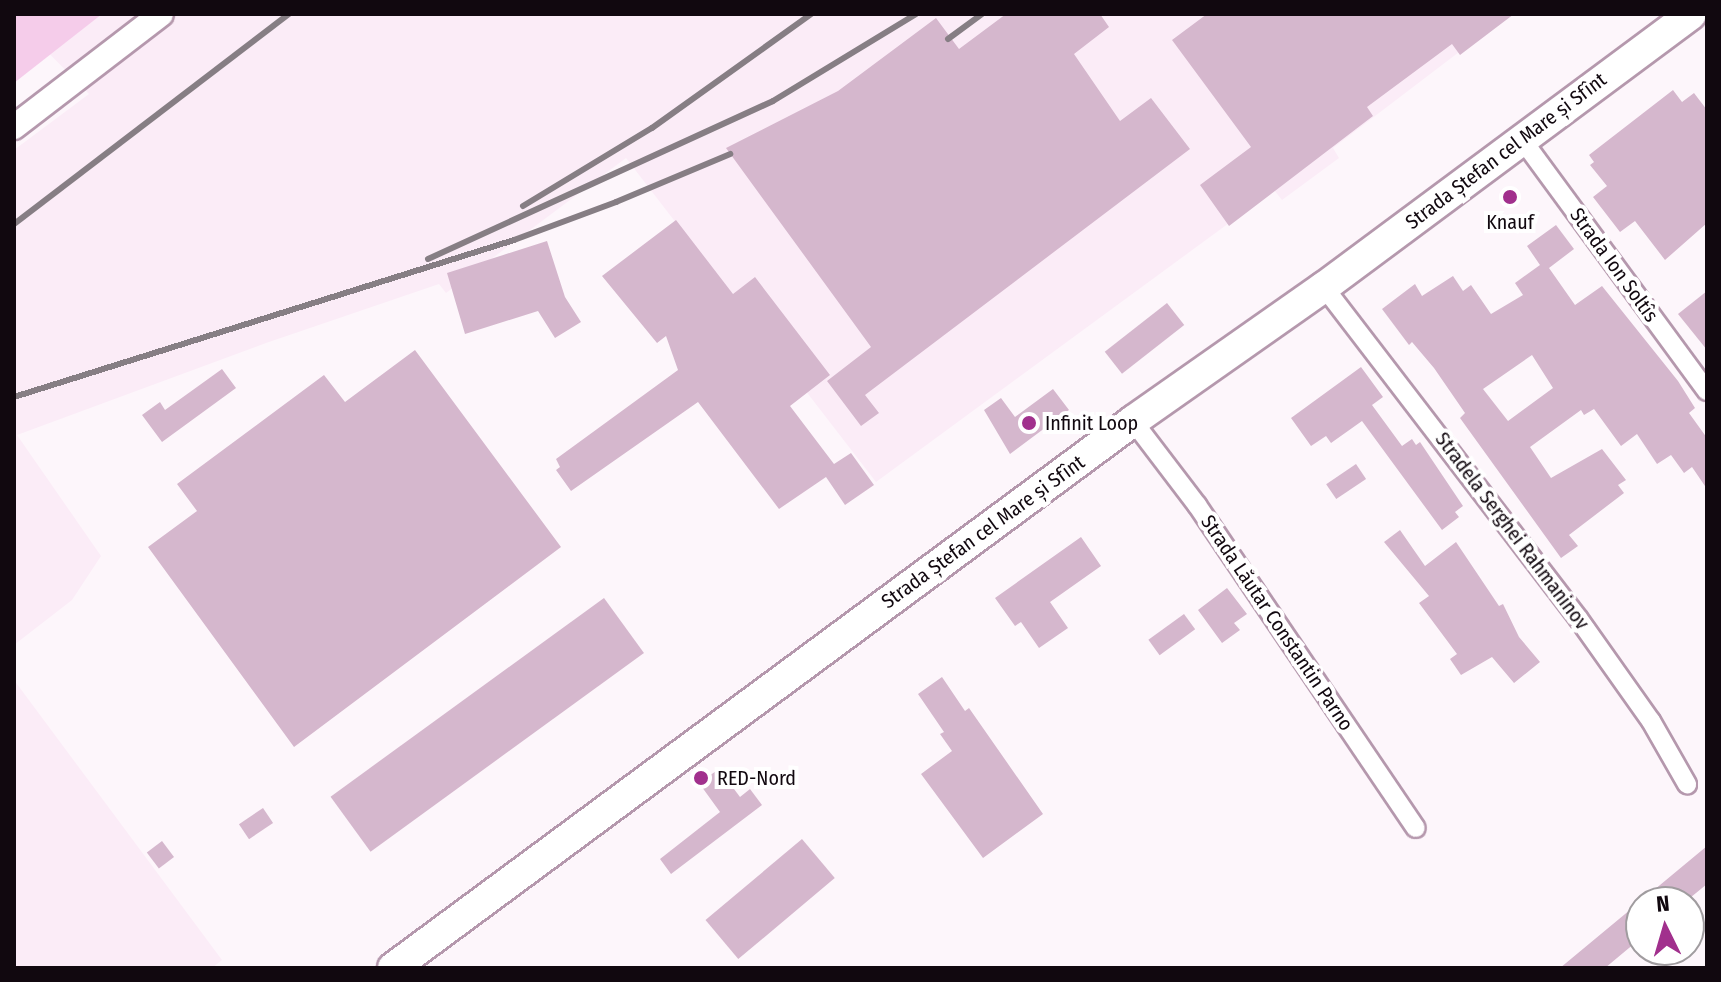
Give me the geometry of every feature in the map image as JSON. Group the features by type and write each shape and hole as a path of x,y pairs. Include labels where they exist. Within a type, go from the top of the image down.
{"main road":[{"name":"Strada Ștefan cel Mare și Sfînt","path":"393,968 1133,421 1324,287 1691,14"}],"street":[{"path":"14,127 161,14"},
{"name":"Strada Ion Soltîs","path":"1521,138 1707,391"},
{"name":"Stradela Serghei Rahmaninov","path":"1324,287 1578,618 1651,721 1687,784"},
{"name":"Strada Lăutar Constantin Parno","path":"1133,421 1197,505 1416,828"}],"shaded area":[{"path":"14,14 102,14 14,83"},
{"path":"41,14 1509,14 1333,148 1339,158 1282,200 1274,190 876,482 626,158 446,293 439,284 266,343 17,435 101,556 72,600 14,645 14,150 89,94 24,28"},
{"path":"14,680 222,960 212,968 14,968"}],"building":[{"path":"1006,14 1100,14 1109,27 1074,54 1120,121 1151,98 1190,149 865,395 879,413 861,426 827,381 871,347 726,148 838,91 936,18 959,49"},
{"path":"1207,14 1514,14 1460,55 1452,44 1367,107 1373,116 1229,226 1200,185 1251,147 1172,40"},
{"path":"1673,90 1682,102 1694,93 1707,110 1707,223 1665,260 1635,221 1620,232 1593,197 1607,186 1590,165 1594,162 1589,155"},
{"path":"676,220 733,294 755,277 830,375 790,406 834,464 851,453 874,485 845,505 826,477 779,509 698,402 571,491 556,470 560,467 556,459 678,370 666,336 657,343 602,276"},
{"path":"1556,225 1574,249 1549,268 1575,305 1602,286 1678,381 1695,408 1689,413 1707,438 1707,489 1692,467 1684,473 1671,455 1657,464 1637,434 1621,446 1594,409 1584,415 1581,410 1530,447 1551,478 1602,449 1626,480 1618,485 1624,493 1569,535 1578,546 1561,558 1460,418 1465,413 1434,368 1412,342 1409,345 1382,309 1415,284 1422,296 1453,276 1463,291 1471,285 1491,314 1523,295 1515,283 1540,265 1527,246","holes":["1532,355 1553,388 1508,421 1483,389"]},
{"path":"547,241 565,297 581,322 555,338 538,311 465,334 447,273"},
{"path":"1707,291 1707,350 1678,314"},
{"path":"1167,303 1184,325 1122,374 1105,352"},
{"path":"415,350 561,547 294,747 148,547 197,511 177,484 324,375 345,402"},
{"path":"1361,367 1383,397 1372,405 1402,446 1412,439 1416,445 1420,442 1463,506 1455,512 1459,517 1442,530 1362,421 1331,443 1326,436 1311,446 1291,418"},
{"path":"222,369 236,388 162,442 142,415 160,402 165,410"},
{"name":"Infinit Loop","path":"1053,389 1069,410 1010,454 984,410 1001,398 1015,417"},
{"path":"1356,464 1366,479 1336,499 1326,484"},
{"path":"1400,530 1425,566 1456,542 1499,606 1503,604 1519,637 1540,662 1514,683 1492,657 1461,675 1450,659 1457,654 1419,603 1429,596 1384,542"},
{"path":"1081,537 1101,566 1050,602 1068,628 1039,648 1021,622 1015,626 995,598"},
{"path":"1227,588 1247,614 1234,623 1240,630 1222,643 1198,610"},
{"path":"604,598 644,653 371,852 331,797"},
{"path":"1184,614 1195,629 1160,655 1148,640"},
{"path":"942,677 965,711 969,708 1043,814 983,858 921,774 952,751 940,734 944,732 918,694"},
{"path":"719,769 740,797 750,789 762,805 671,874 660,859 720,812 699,783"},
{"path":"263,808 273,823 249,839 239,824"},
{"path":"802,839 835,878 738,959 705,920"},
{"path":"162,841 174,857 159,868 147,852"},
{"path":"1707,846 1707,884 1659,886"},
{"path":"1625,914 1625,951 1605,968 1560,968"}],"railway":[{"path":"14,224 289,14"},
{"path":"523,206 652,128 811,14"},
{"path":"428,259 773,101 916,14"},
{"path":"948,39 982,14"},
{"path":"14,397 514,240 616,202 730,154"}],"place":[{"name":"Knauf","path":"1510,197"},
{"name":"Infinit Loop","path":"1029,423"},
{"name":"RED-Nord","path":"701,778"}]}
